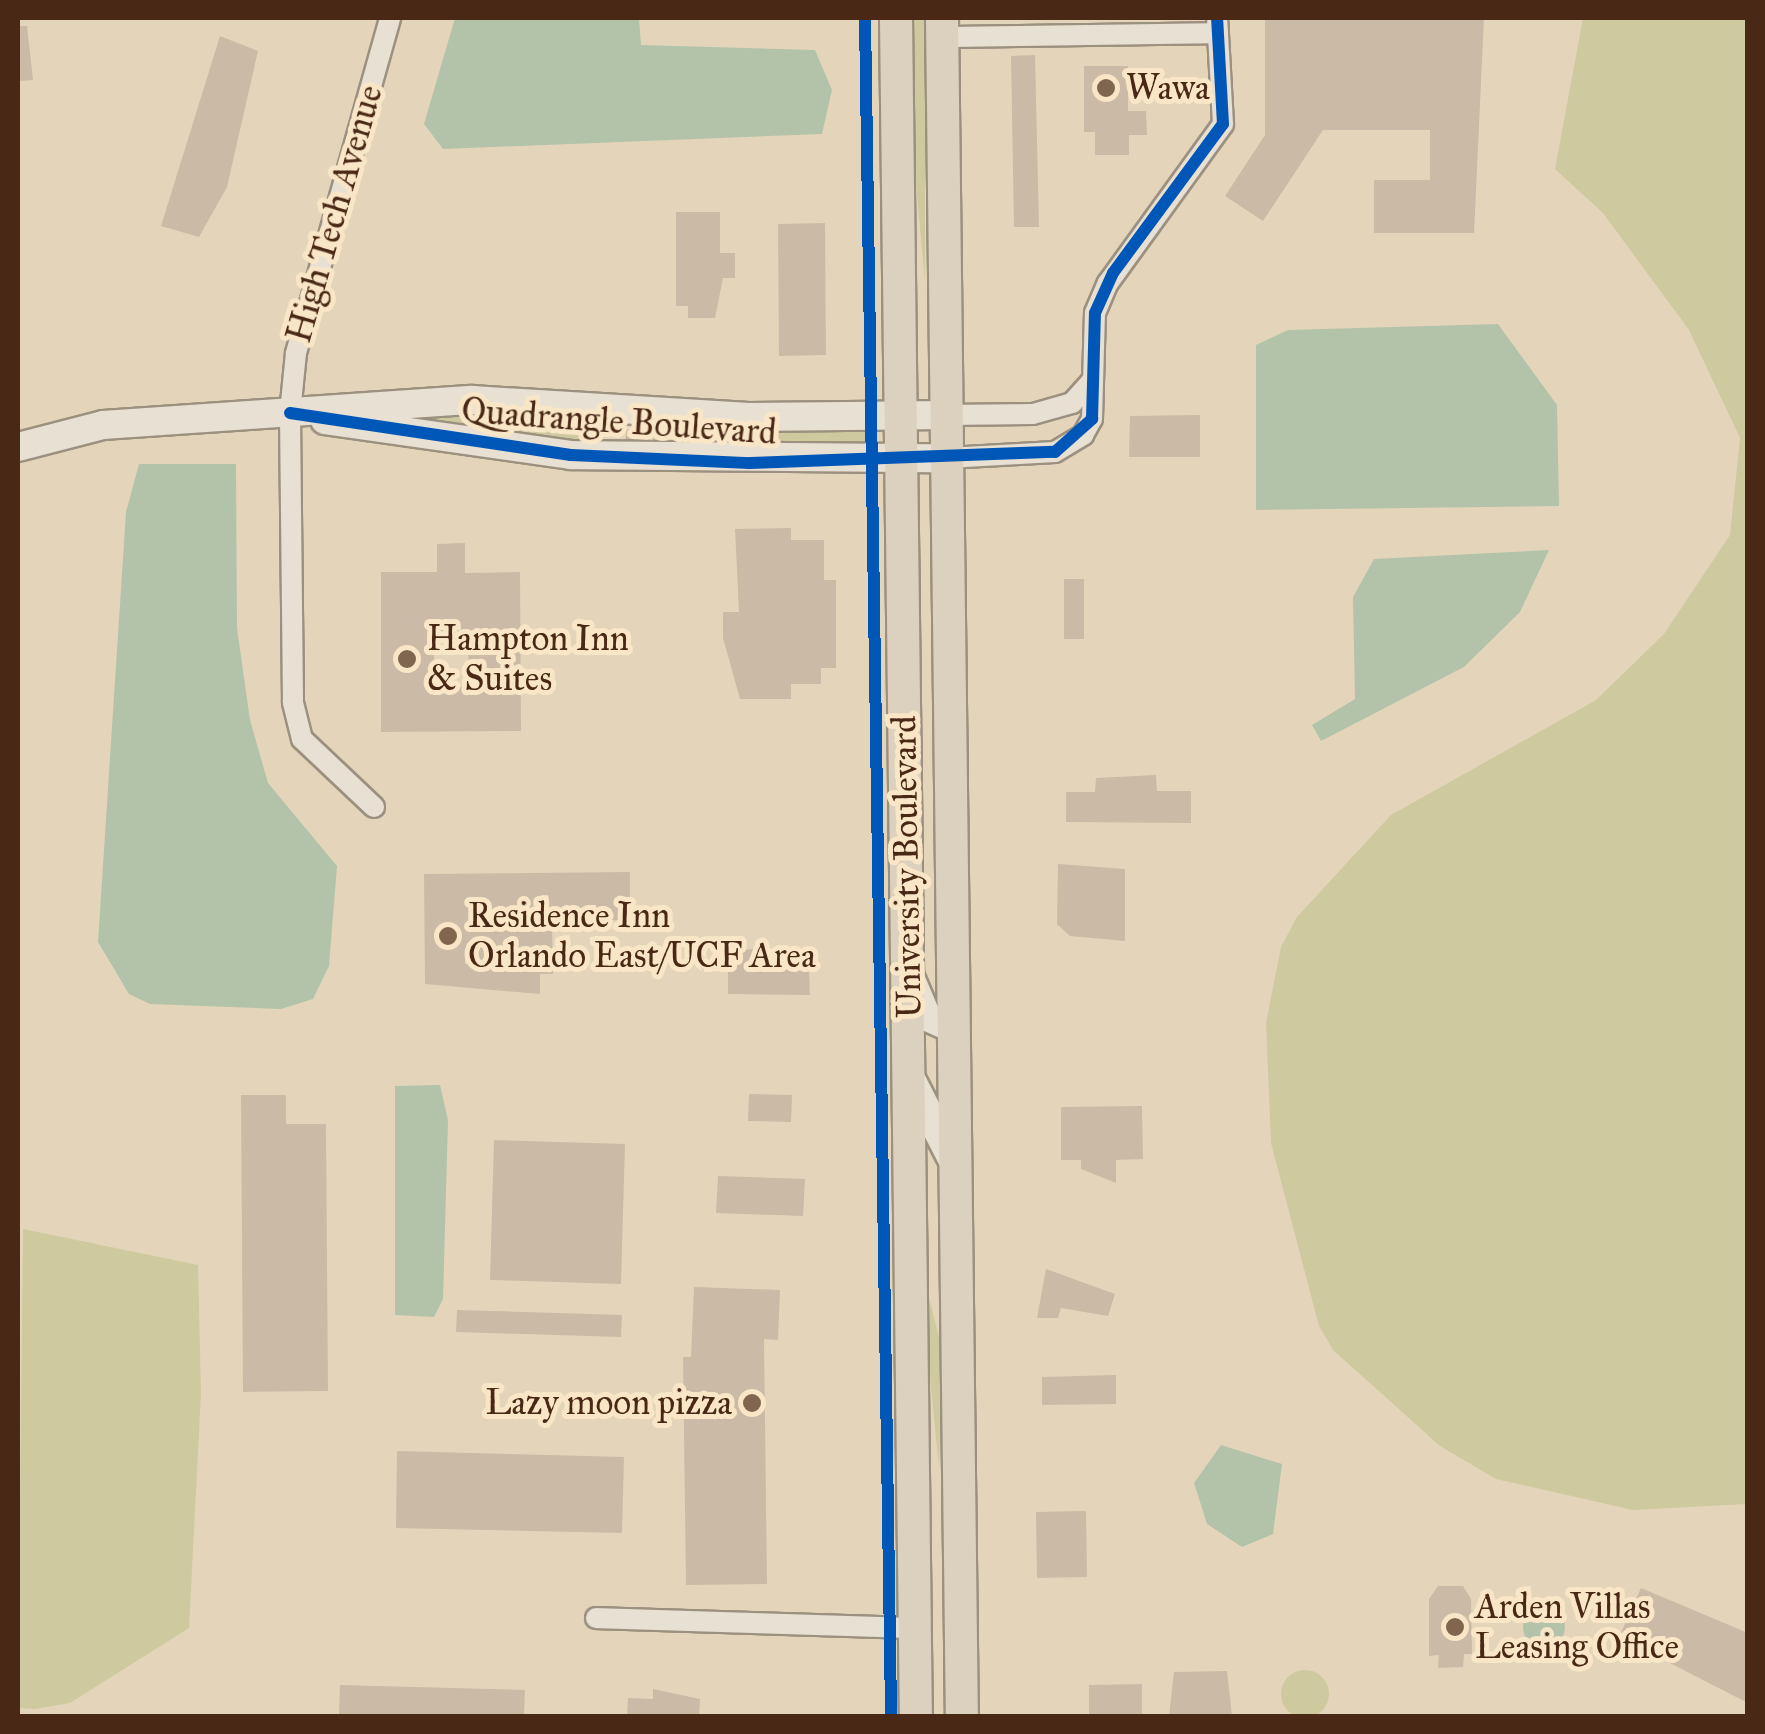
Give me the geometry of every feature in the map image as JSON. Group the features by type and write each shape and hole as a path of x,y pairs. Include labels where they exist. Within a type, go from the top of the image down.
{"main road":[{"name":"University Boulevard","path":"896,18 916,1716"},
{"name":"University Boulevard","path":"942,27 961,1636 958,1716"},
{"path":"915,1527 934,1593 961,1636"},
{"path":"917,1628 942,1654 958,1716"}],"street":[{"name":"High Tech Avenue","path":"374,807 302,739 294,702 290,413 296,354 390,18"},
{"path":"942,27 1218,25 1223,124 1112,273 1095,313 1092,420 1055,452 948,458"},
{"path":"946,415 1033,414 1072,402 1092,381"},
{"name":"Quadrangle Boulevard","path":"18,447 103,425 472,400 748,417 946,415"},
{"name":"Quadrangle Boulevard","path":"290,413 571,455 948,458"},
{"path":"909,976 927,1017 954,1030"},
{"path":"910,1077 956,1168"},
{"path":"596,1618 917,1628"}],"shaded area":[{"path":"455,18 639,18 641,45 815,50 832,90 822,134 443,149 424,124"},
{"path":"912,18 925,18 925,281 913,153"},
{"path":"1583,18 1747,18 1747,1504 1633,1510 1496,1479 1440,1446 1333,1350 1319,1326 1271,1143 1266,1023 1281,947 1297,917 1391,815 1596,700 1664,634 1730,535 1740,438 1689,330 1603,213 1555,169"},
{"path":"1498,324 1557,405 1559,506 1256,510 1256,345 1288,330"},
{"path":"379,413 588,421 622,431 583,446 472,438"},
{"path":"855,426 868,432 867,445 698,452 674,440 699,427"},
{"path":"139,464 236,464 237,628 250,720 268,783 337,866 329,966 313,999 281,1009 150,1004 129,994 98,942 126,512"},
{"path":"1549,550 1520,612 1464,667 1321,741 1312,725 1355,699 1353,597 1374,559"},
{"path":"440,1085 448,1120 443,1299 434,1317 395,1315 395,1086"},
{"path":"23,1229 198,1265 201,1393 189,1628 70,1703 35,1709 18,1708"},
{"path":"929,1297 942,1350 939,1467 928,1358"},
{"path":"1221,1445 1282,1464 1273,1534 1242,1547 1207,1524 1194,1483"},
{"path":"1544,1606 1559,1612 1565,1627 1559,1642 1544,1648 1529,1642 1523,1627 1529,1612"},
{"path":"1305,1670 1322,1677 1329,1694 1322,1711 1305,1718 1288,1711 1281,1694 1288,1677"}],"building":[{"path":"1265,18 1484,18 1474,233 1374,233 1374,180 1430,180 1430,130 1323,130 1263,221 1225,196 1265,135"},
{"path":"18,26 27,26 33,80 18,81"},
{"path":"220,36 258,51 227,187 199,237 161,226"},
{"path":"1035,55 1039,227 1014,227 1011,56"},
{"name":"Wawa","path":"1084,66 1128,66 1128,111 1146,111 1147,135 1129,135 1129,155 1095,155 1095,132 1084,132"},
{"path":"676,212 720,212 720,253 735,253 735,278 723,278 715,318 688,318 688,306 676,306"},
{"path":"825,223 826,355 779,356 778,224"},
{"path":"1200,415 1200,457 1129,457 1130,416"},
{"path":"791,528 791,540 824,540 824,580 836,580 836,668 821,668 821,684 791,684 791,699 740,699 723,638 723,612 739,612 735,529"},
{"name":"Hampton Inn & Suites","path":"465,543 465,573 520,572 521,731 381,732 381,572 437,572 437,544","holes":["434,633 468,633 469,686 434,687"]},
{"path":"1064,579 1084,579 1084,639 1064,639"},
{"path":"1156,775 1157,791 1191,791 1191,823 1066,822 1066,792 1095,792 1096,778"},
{"path":"1058,864 1125,869 1125,941 1070,936 1057,924"},
{"name":"Residence Inn Orlando East/UCF Area","path":"630,872 630,920 552,921 553,974 540,974 540,994 425,984 424,874"},
{"path":"808,948 810,995 728,994 728,950"},
{"path":"749,1094 792,1095 791,1122 748,1121"},
{"path":"241,1095 286,1095 286,1124 326,1124 328,1391 243,1392"},
{"path":"1142,1106 1143,1159 1116,1160 1116,1183 1081,1169 1081,1160 1061,1160 1061,1107"},
{"path":"494,1140 625,1144 621,1284 490,1280"},
{"path":"718,1176 805,1179 803,1216 716,1213"},
{"path":"1046,1269 1115,1294 1108,1316 1061,1308 1058,1318 1037,1318"},
{"path":"694,1287 780,1290 778,1340 764,1339 767,1584 686,1585 683,1357 691,1357"},
{"path":"457,1310 622,1315 621,1337 456,1332"},
{"path":"1116,1375 1116,1404 1042,1405 1042,1377"},
{"path":"397,1451 624,1457 622,1533 396,1528"},
{"path":"1086,1511 1087,1577 1037,1578 1036,1512"},
{"name":"Arden Villas Leasing Office","path":"1438,1586 1463,1586 1471,1599 1472,1654 1464,1654 1463,1667 1438,1668 1439,1655 1429,1656 1429,1599"},
{"path":"1641,1588 1748,1633 1748,1703 1619,1637"},
{"path":"1227,1671 1232,1716 1169,1716 1174,1672"},
{"path":"1142,1684 1142,1716 1089,1716 1089,1685"},
{"path":"340,1685 525,1690 524,1716 339,1716"},
{"path":"653,1689 700,1699 699,1716 627,1716 628,1698 653,1699"}],"tunnel":[{"path":"638,458 642,410"}],"cycle path":[{"path":"865,18 891,1716"},
{"path":"290,413 571,455 750,463 1055,452 1092,419 1095,313 1113,273 1223,124 1217,18"}],"place":[{"name":"Wawa","path":"1106,88"},
{"name":"Hampton Inn & Suites","path":"407,659"},
{"name":"Residence Inn Orlando East/UCF Area","path":"448,936"},
{"name":"Lazy moon pizza","path":"752,1403"},
{"name":"Arden Villas Leasing Office","path":"1455,1627"}]}
